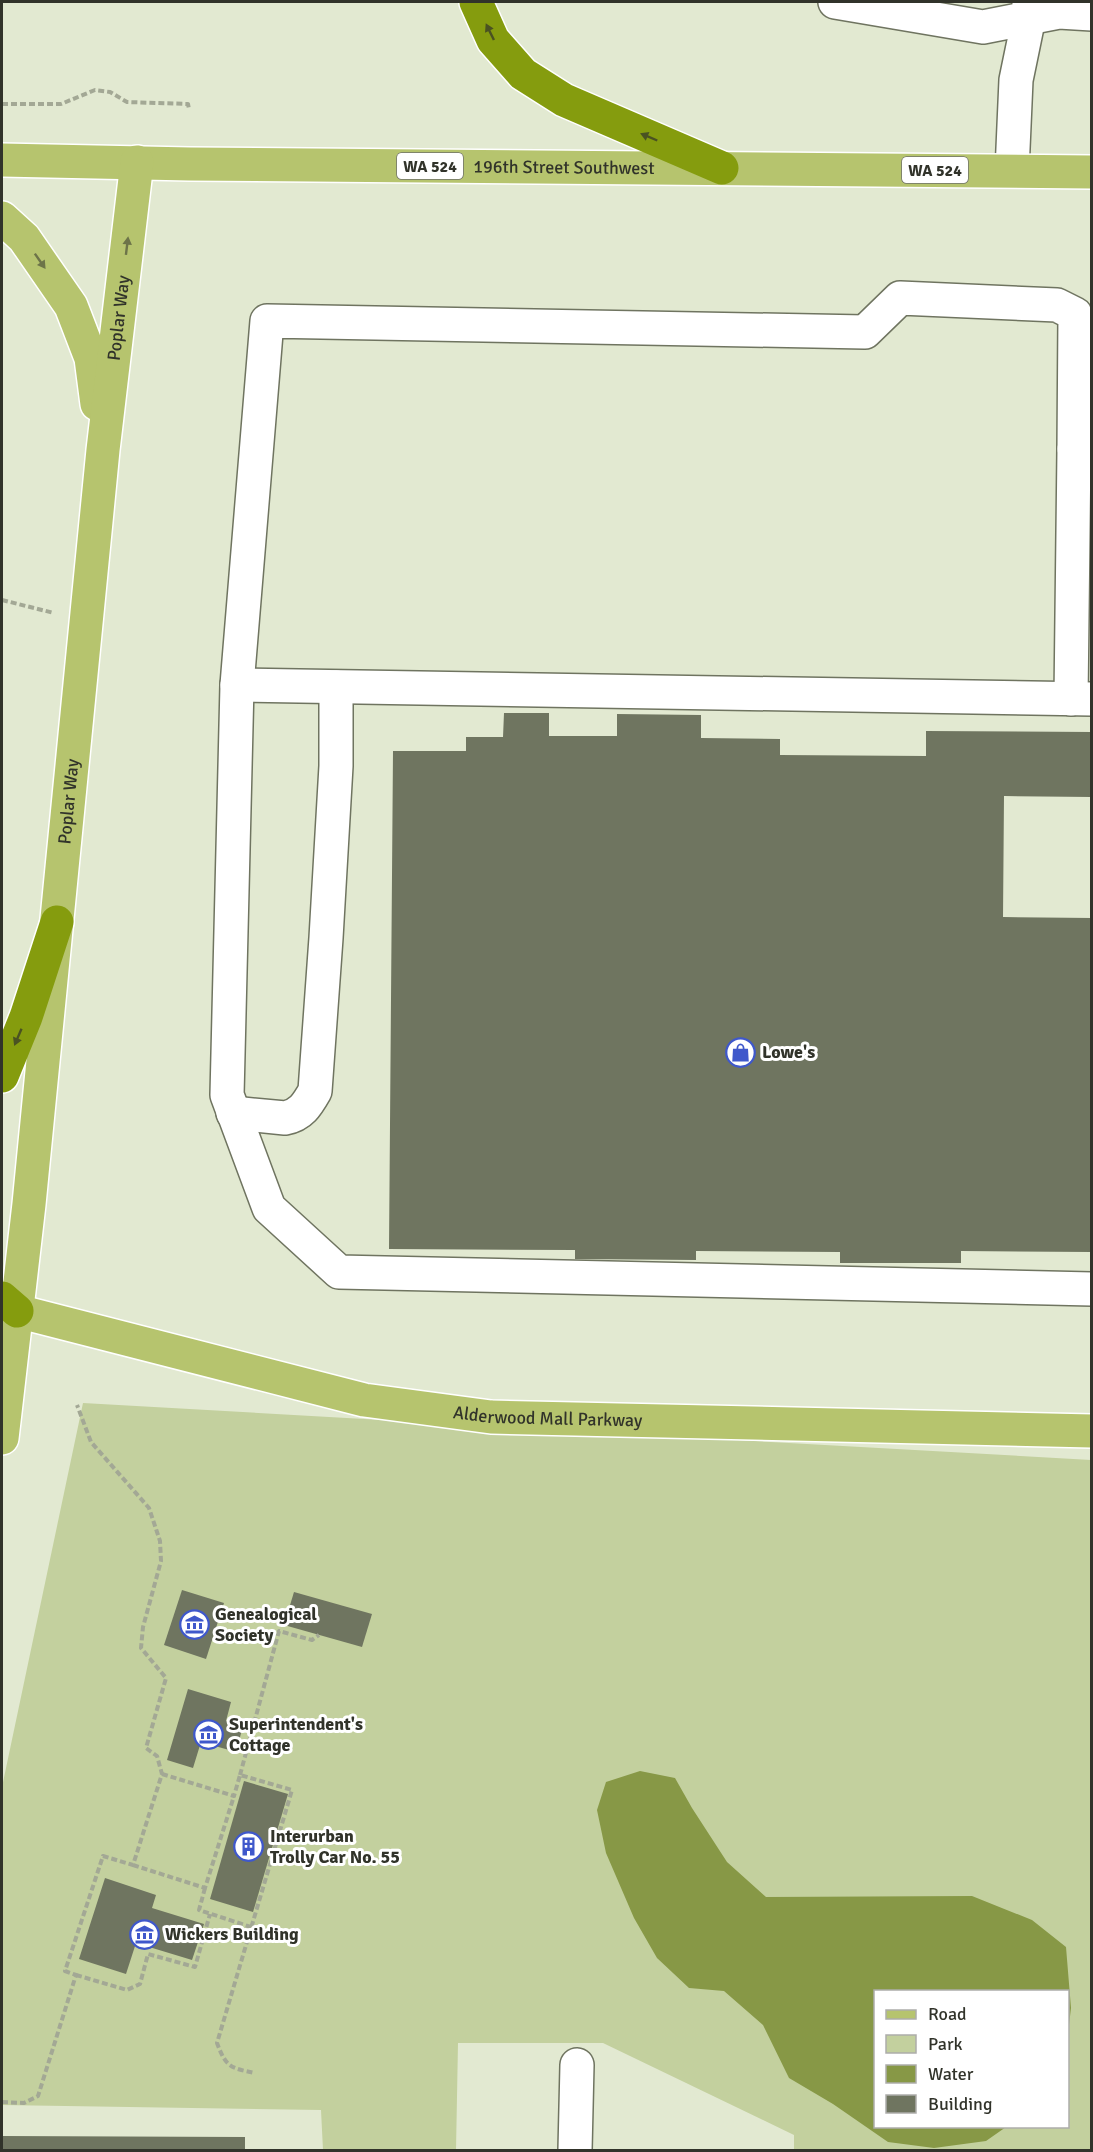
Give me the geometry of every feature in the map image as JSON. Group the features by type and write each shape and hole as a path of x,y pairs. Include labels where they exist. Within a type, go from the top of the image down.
{"highway":[{"path":"476,2 493,40 523,74 564,100 722,168"},
{"path":"2,1076 26,1017 57,922"}],"main road":[{"name":"196th Street Southwest","path":"2,160 1092,172"},
{"name":"Poplar Way","path":"2,1438 7,1307 57,922 103,450 137,162"},
{"path":"2,218 24,238 71,306 91,358 103,450"},
{"name":"Alderwood Mall Parkway","path":"7,1307 364,1400 491,1417 1092,1431"}],"street":[{"path":"835,2 983,27 1029,9 1092,14"},
{"path":"1012,171 1016,80 1029,9"},
{"path":"237,685 1081,699 1083,449 1075,314 1057,305 900,298 865,332 267,321 237,685 227,1095 269,1208 339,1272 1092,1289"},
{"path":"233,1113 285,1118 294,1116 306,1107 315,1091 326,949 336,766 336,687"},
{"path":"575,2151 577,2065"}],"path":[{"path":"2,104 61,104 96,90 110,92 127,102 188,104 189,109"},
{"path":"2,600 86,621"},
{"path":"77,1405 91,1442 149,1508 160,1541 161,1560 143,1627 141,1648 166,1678 146,1748 157,1756 162,1774 133,1865"},
{"path":"251,1927 199,1910 234,1796 279,1631 312,1640 319,1635"},
{"path":"162,1774 234,1796"},
{"path":"240,1775 291,1790 217,2043 223,2060 233,2068 255,2073"},
{"path":"205,1888 103,1856 66,1971 127,1990 140,1984 148,1954 195,1967 210,1914"},
{"path":"2,2102 24,2103 38,2096 76,1975"}],"green space":[{"path":"83,1403 1091,1460 1091,2150 794,2150 794,2135 603,2043 458,2043 456,2150 323,2150 321,2110 2,2105 2,1787"}],"water":[{"path":"640,1771 675,1778 727,1862 766,1897 972,1896 1032,1920 1066,1947 1071,2008 1069,2025 1069,1990 874,1990 874,2128 1005,2128 986,2141 934,2148 888,2142 833,2104 789,2078 763,2025 724,1991 689,1988 657,1958 634,1918 606,1853 597,1810 606,1782"}],"building":[{"name":"Lowe's","path":"504,713 549,713 549,736 617,736 617,714 701,715 701,738 780,739 780,755 926,756 926,731 1092,732 1092,797 1004,796 1003,917 1092,918 1092,1252 961,1251 961,1263 840,1263 840,1252 696,1251 696,1260 575,1259 575,1250 389,1249 393,751 466,751 466,737 503,737"},
{"name":"Genealogical Society","path":"182,1590 224,1603 206,1659 164,1645"},
{"path":"294,1592 372,1614 362,1647 284,1625"},
{"name":"Superintendent's Cottage","path":"188,1689 231,1702 226,1721 243,1726 236,1752 201,1742 193,1768 167,1760"},
{"name":"Interurban Trolly Car No. 55","path":"244,1781 288,1794 253,1912 210,1899"},
{"name":"Wickers Building","path":"105,1878 156,1895 152,1908 204,1924 192,1960 136,1943 126,1974 79,1959"},
{"path":"2,2136 245,2137 245,2150 2,2150"}],"place":[{"name":"Lowe's","path":"741,1052"},
{"name":"Genealogical Society","path":"194,1624"},
{"name":"Superintendent's Cottage","path":"208,1734"},
{"name":"Interurban Trolly Car No. 55","path":"249,1846"},
{"name":"Wickers Building","path":"144,1934"}]}
